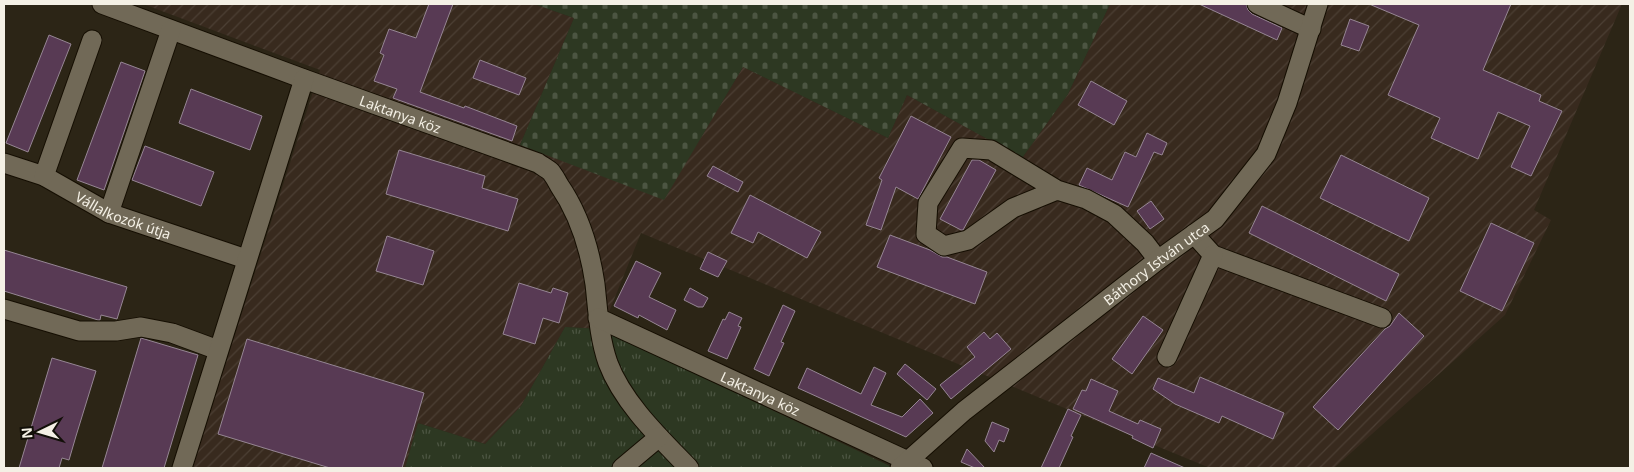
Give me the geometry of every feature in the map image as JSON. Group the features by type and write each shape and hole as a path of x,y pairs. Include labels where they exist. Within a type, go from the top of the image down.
{"street":[{"name":"Laktanya köz","path":"102,4 538,163 551,172 578,220 591,262 598,318 609,364 624,394 659,437 688,468"},
{"path":"1257,4 1311,29"},
{"name":"Báthory István utca","path":"911,466 964,411 1158,260 1215,219 1266,154 1287,103 1318,4"},
{"path":"109,213 171,30"},
{"path":"44,176 92,40"},
{"path":"182,468 304,79"},
{"path":"1057,190 1013,208 968,240 944,246 926,234 928,203 962,148 991,150 1057,190 1086,199 1114,214 1145,243 1158,260"},
{"name":"Vállalkozók útja","path":"4,163 44,176 109,213 246,259"},
{"path":"1194,234 1213,255 1382,318"},
{"path":"1167,357 1213,255"},
{"path":"4,309 80,331 116,331 141,327 172,333 218,350"},
{"name":"Laktanya köz","path":"598,318 911,466"},
{"path":"622,468 659,437"}],"shaded area":[{"path":"143,4 534,4 574,18 520,145 664,199 743,67 888,138 907,95 1022,158 1068,94 1110,4 1622,4 1534,210 1551,220 1505,315 1334,468 1210,468 641,233 602,329 565,327 521,406 485,444 418,423 405,468 192,468 320,70"}],"green space":[{"path":"534,4 1110,4 1068,94 1022,158 907,95 888,138 743,67 664,200 520,145 574,18"},
{"path":"565,327 602,329 894,468 405,468 418,423 485,444 521,406"}],"building":[{"path":"429,4 453,4 420,92 464,108 465,106 517,126 512,141 393,98 397,89 374,81 384,55 380,53 389,29 416,38"},
{"path":"1199,4 1246,4 1252,14 1282,28 1277,40"},
{"path":"1369,4 1511,4 1483,70 1541,95 1539,101 1562,111 1531,176 1511,167 1530,126 1498,112 1478,159 1431,138 1440,118 1388,95 1419,25"},
{"path":"1350,19 1369,26 1359,51 1341,45"},
{"path":"49,35 71,44 28,152 6,143"},
{"path":"480,60 526,78 519,95 473,78"},
{"path":"121,62 145,71 104,190 77,180"},
{"path":"1091,81 1127,101 1114,125 1078,105"},
{"path":"191,89 262,116 250,150 179,123"},
{"path":"911,116 951,137 918,199 896,187 881,230 866,225 882,180 879,178"},
{"path":"1147,133 1167,143 1162,155 1154,152 1128,207 1079,185 1087,168 1112,180 1125,152 1136,157"},
{"path":"145,146 214,172 201,206 132,180"},
{"path":"399,150 485,176 482,188 518,199 508,231 386,194"},
{"path":"1341,155 1429,198 1409,241 1320,198"},
{"path":"972,160 979,160 996,170 963,230 961,230 940,219"},
{"path":"713,166 743,182 738,192 707,176"},
{"path":"750,195 821,232 807,258 758,232 753,243 731,233"},
{"path":"1151,201 1164,219 1150,229 1137,211"},
{"path":"1262,206 1399,274 1386,301 1249,233"},
{"path":"1491,223 1534,243 1502,311 1460,291"},
{"path":"890,235 930,250 942,257 947,257 987,272 975,304 877,267"},
{"path":"387,236 434,251 423,285 376,271"},
{"path":"4,250 127,287 117,319 101,315 100,320 98,320 4,291"},
{"path":"708,252 727,261 718,277 700,269"},
{"path":"636,261 661,273 649,297 676,310 667,330 639,315 638,318 614,306"},
{"path":"519,283 551,293 553,288 568,293 559,323 543,318 535,344 503,334"},
{"path":"690,288 708,298 703,307 698,307 684,300"},
{"path":"783,305 795,311 781,342 784,343 769,376 754,369"},
{"path":"729,312 742,318 738,326 741,327 727,359 708,351 723,319 725,320"},
{"path":"1399,313 1424,336 1338,430 1313,407 1385,329 1390,326"},
{"path":"1143,316 1163,330 1132,374 1112,359"},
{"path":"984,332 990,339 997,333 1011,349 951,399 940,385 975,357 967,347"},
{"path":"141,338 198,355 164,468 102,468"},
{"path":"247,339 424,393 402,468 330,468 218,434"},
{"path":"52,358 96,371 69,460 62,458 59,468 19,468"},
{"path":"905,364 936,389 927,400 897,374"},
{"path":"874,367 886,373 871,405 902,417 920,399 933,413 906,437 798,388 807,368 861,394"},
{"path":"1200,377 1284,413 1273,439 1222,416 1219,423 1175,404 1153,389 1158,378 1194,393"},
{"path":"1091,379 1118,391 1109,411 1138,424 1140,420 1161,429 1153,448 1132,438 1133,436 1073,409 1082,390 1086,391"},
{"path":"1068,409 1081,415 1059,468 1041,468"},
{"path":"992,422 1009,429 1004,442 999,440 994,452 985,441"},
{"path":"967,449 985,468 975,468 961,462"},
{"path":"1151,453 1185,468 1144,468"}]}
